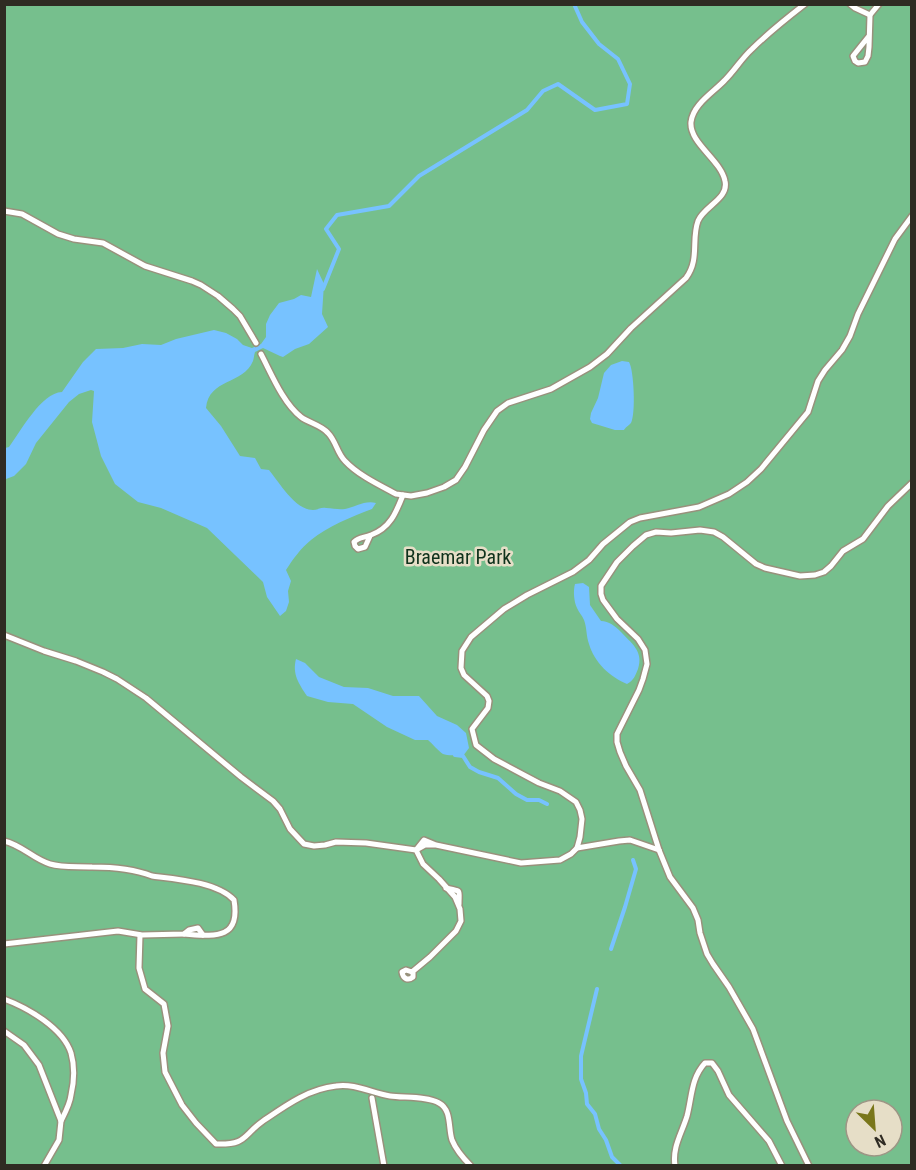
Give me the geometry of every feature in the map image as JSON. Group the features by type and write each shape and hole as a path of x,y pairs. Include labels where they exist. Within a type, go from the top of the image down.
{"lane":[{"path":"261,354 291,407 300,416 321,427 331,436 346,463 396,494 411,496 427,493 456,480 497,411 508,403 551,389 590,367 607,354 631,328 690,273 694,259 697,224 711,204 718,201 725,187 722,173 692,132 693,115 700,104 751,50 805,4"},
{"path":"850,4 870,15"},
{"path":"869,36 853,56 858,63 865,62 868,56 869,36 870,15 879,4"},
{"path":"4,211 22,214 58,234 103,243 145,266 201,285 218,296 240,316 256,343"},
{"path":"416,850 424,840 435,845 522,863 560,860 577,848 582,819 576,802 560,791 539,783 494,759 476,745 472,729 488,708 489,701 487,696 464,675 461,668 462,651 471,637 504,609 573,572 630,522 699,507 729,494 761,469 808,412 818,381 850,336 858,314 895,239 912,216"},
{"path":"809,1166 787,1121 753,1029 729,987 712,964 700,933 698,920 670,877 640,790 626,766 617,742 617,734 643,679 647,664 645,650 638,639 617,619 603,600 601,586 617,562 633,546 656,532 700,530 714,532 756,564 765,568 800,576 815,575 824,572 843,551 862,539 888,506 912,483"},
{"path":"370,536 391,521 403,495"},
{"path":"4,635 89,666 117,679 146,698 273,801 280,809 290,829 304,844 314,846 336,842 366,843 416,850"},
{"path":"577,848 630,840 659,850"},
{"path":"4,841 20,846 28,853 50,864 112,868 201,884 228,893 234,900 235,906 235,921 232,927 223,934 215,936 203,935 198,928 184,934 140,935 118,931 4,944"},
{"path":"412,972 446,942 461,921 460,909 455,897 423,864 416,850"},
{"path":"140,935 139,968 145,989 164,1004 168,1026 163,1053 165,1072 182,1105 216,1144 231,1144 243,1139 260,1123 300,1098 317,1090 338,1085 356,1087 376,1094 441,1103 447,1111 452,1139 463,1158 471,1166"},
{"path":"4,999 18,1004 47,1022 63,1038 71,1053 74,1073 71,1097 61,1121 59,1140 45,1166"},
{"path":"4,1031 24,1045 39,1065 61,1121"},
{"path":"675,1166 674,1156 687,1117 694,1082 698,1070 705,1063 712,1063 718,1071 729,1095 769,1141 782,1166"},
{"path":"372,1098 384,1166"}],"green space":[{"name":"Braemar Park","path":"5,5 911,5 911,1165 5,1165"}],"water":[{"path":"317,269 324,284 322,314 328,327 309,344 283,357 263,348 255,352 248,369 213,391 208,398 206,408 221,426 240,456 255,458 261,469 269,470 294,501 306,509 342,509 364,503 376,503 372,509 325,530 311,540 294,558 286,570 291,581 288,591 289,602 286,611 280,616 267,597 263,582 207,528 161,508 138,502 115,484 101,456 92,422 94,391 79,394 69,402 36,443 26,464 5,482 5,448 9,447 39,406 54,394 62,392 83,362 96,349 123,348 142,344 161,345 214,330 226,333 243,345 252,348 261,344 266,337 266,324 279,303 301,295 311,297"},
{"path":"622,361 629,362 631,367 634,411 631,423 624,430 615,430 592,423 590,419 604,373 611,365"},
{"path":"583,583 589,587 590,605 601,621 616,628 638,652 638,669 633,679 627,684 604,668 591,651 586,626 575,600 575,584"},
{"path":"296,659 305,663 319,677 344,687 368,688 393,696 419,696 437,716 457,725 466,733 469,748 463,756 445,755 428,740 415,740 387,727 353,704 328,702 307,696 296,674"}],"waterway":[{"path":"323,289 339,249 326,229 337,215 389,206 419,176 527,110 543,91 558,84 595,110 627,104 630,84 618,59 599,44 582,22 574,4"},
{"path":"455,755 463,756 470,767 498,778 516,794 527,800 539,800 547,804"},
{"path":"611,949 636,869 633,860"},
{"path":"597,989 581,1056 581,1079 587,1104 595,1114 612,1157 621,1166"}]}
